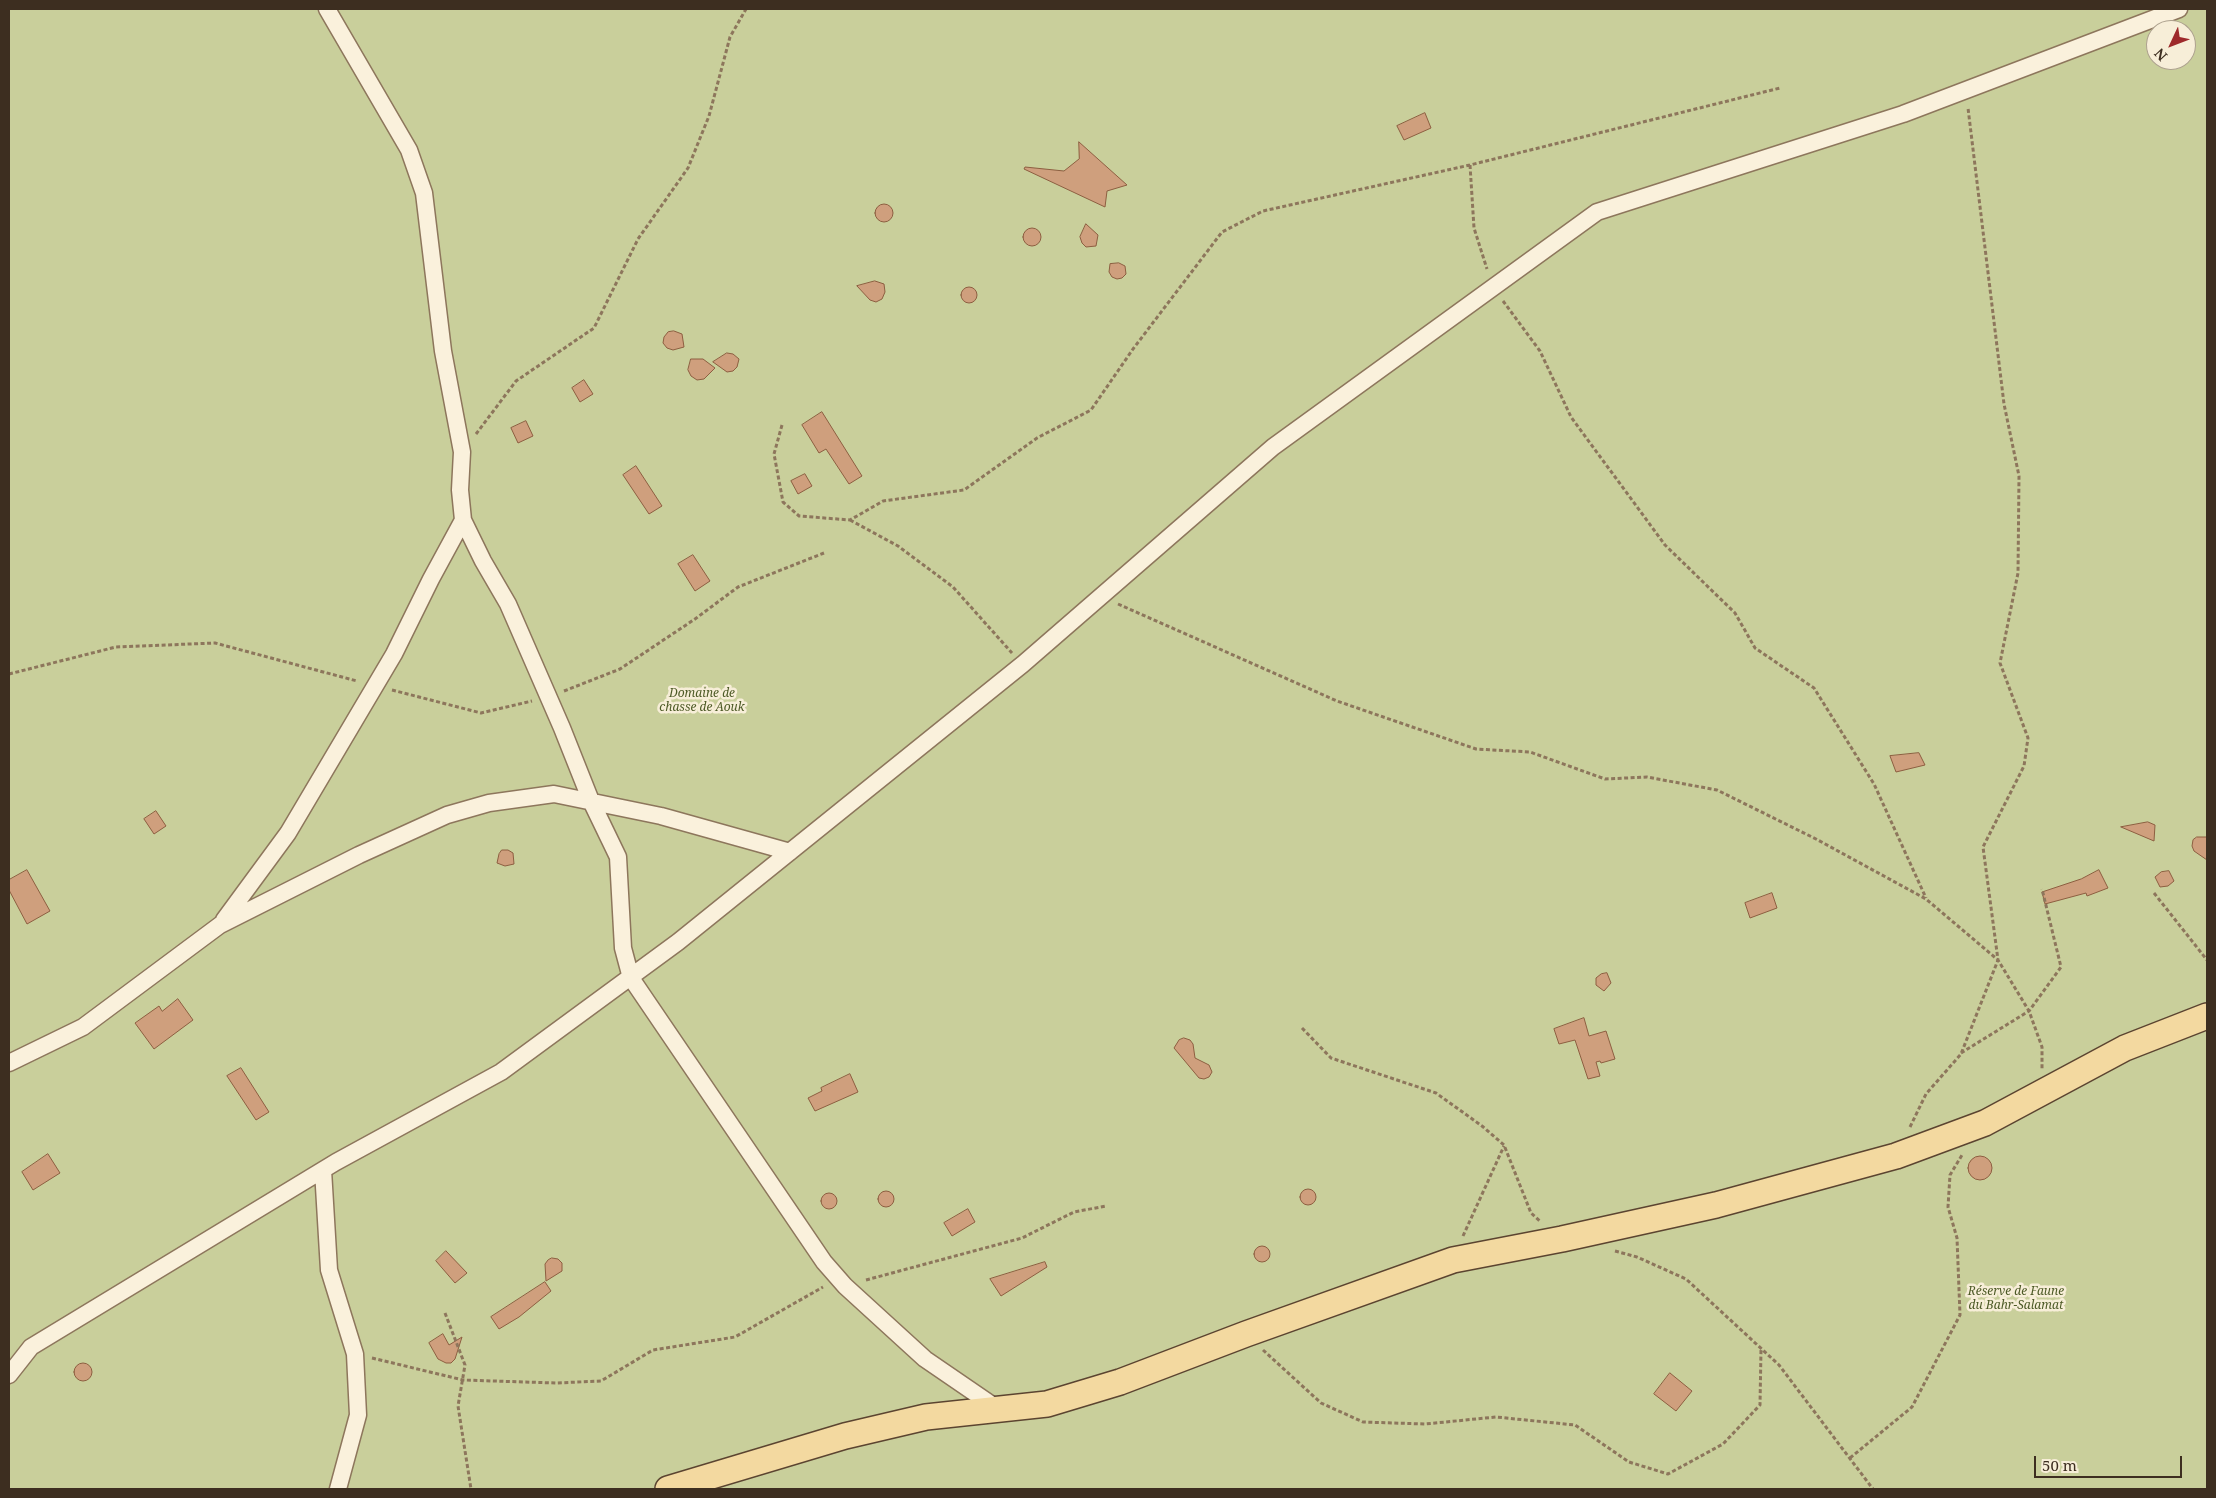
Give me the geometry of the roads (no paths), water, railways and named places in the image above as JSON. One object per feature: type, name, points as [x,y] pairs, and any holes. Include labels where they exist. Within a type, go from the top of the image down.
[{"type":"main road","points":[[668,1489],[845,1436],[926,1417],[1047,1404],[1120,1382],[1246,1334],[1453,1260],[1562,1239],[1716,1205],[1896,1156],[1981,1124],[2125,1048],[2207,1016]]},
{"type":"street","points":[[327,9],[409,150],[424,193],[443,351],[462,452],[460,490],[463,520],[508,604],[549,697],[591,801],[618,857],[623,948],[631,978],[824,1262],[844,1286],[925,1359],[998,1409]]},
{"type":"street","points":[[9,1374],[31,1347],[323,1170],[501,1072],[631,978],[1023,664],[1273,447],[1597,212],[1903,114],[2179,9]]},
{"type":"street","points":[[220,925],[288,833],[394,654],[463,520]]},
{"type":"street","points":[[9,1063],[83,1027],[220,925],[359,855],[447,815],[489,802],[554,794],[661,816],[790,852]]},
{"type":"street","points":[[323,1170],[328,1270],[355,1354],[358,1415],[338,1489]]},
{"type":"park label","name":"Domaine de chasse de Aouk","points":[[702,701]]},
{"type":"park label","name":"Réserve de Faune du Bahr-Salamat","points":[[2016,1299]]}]
